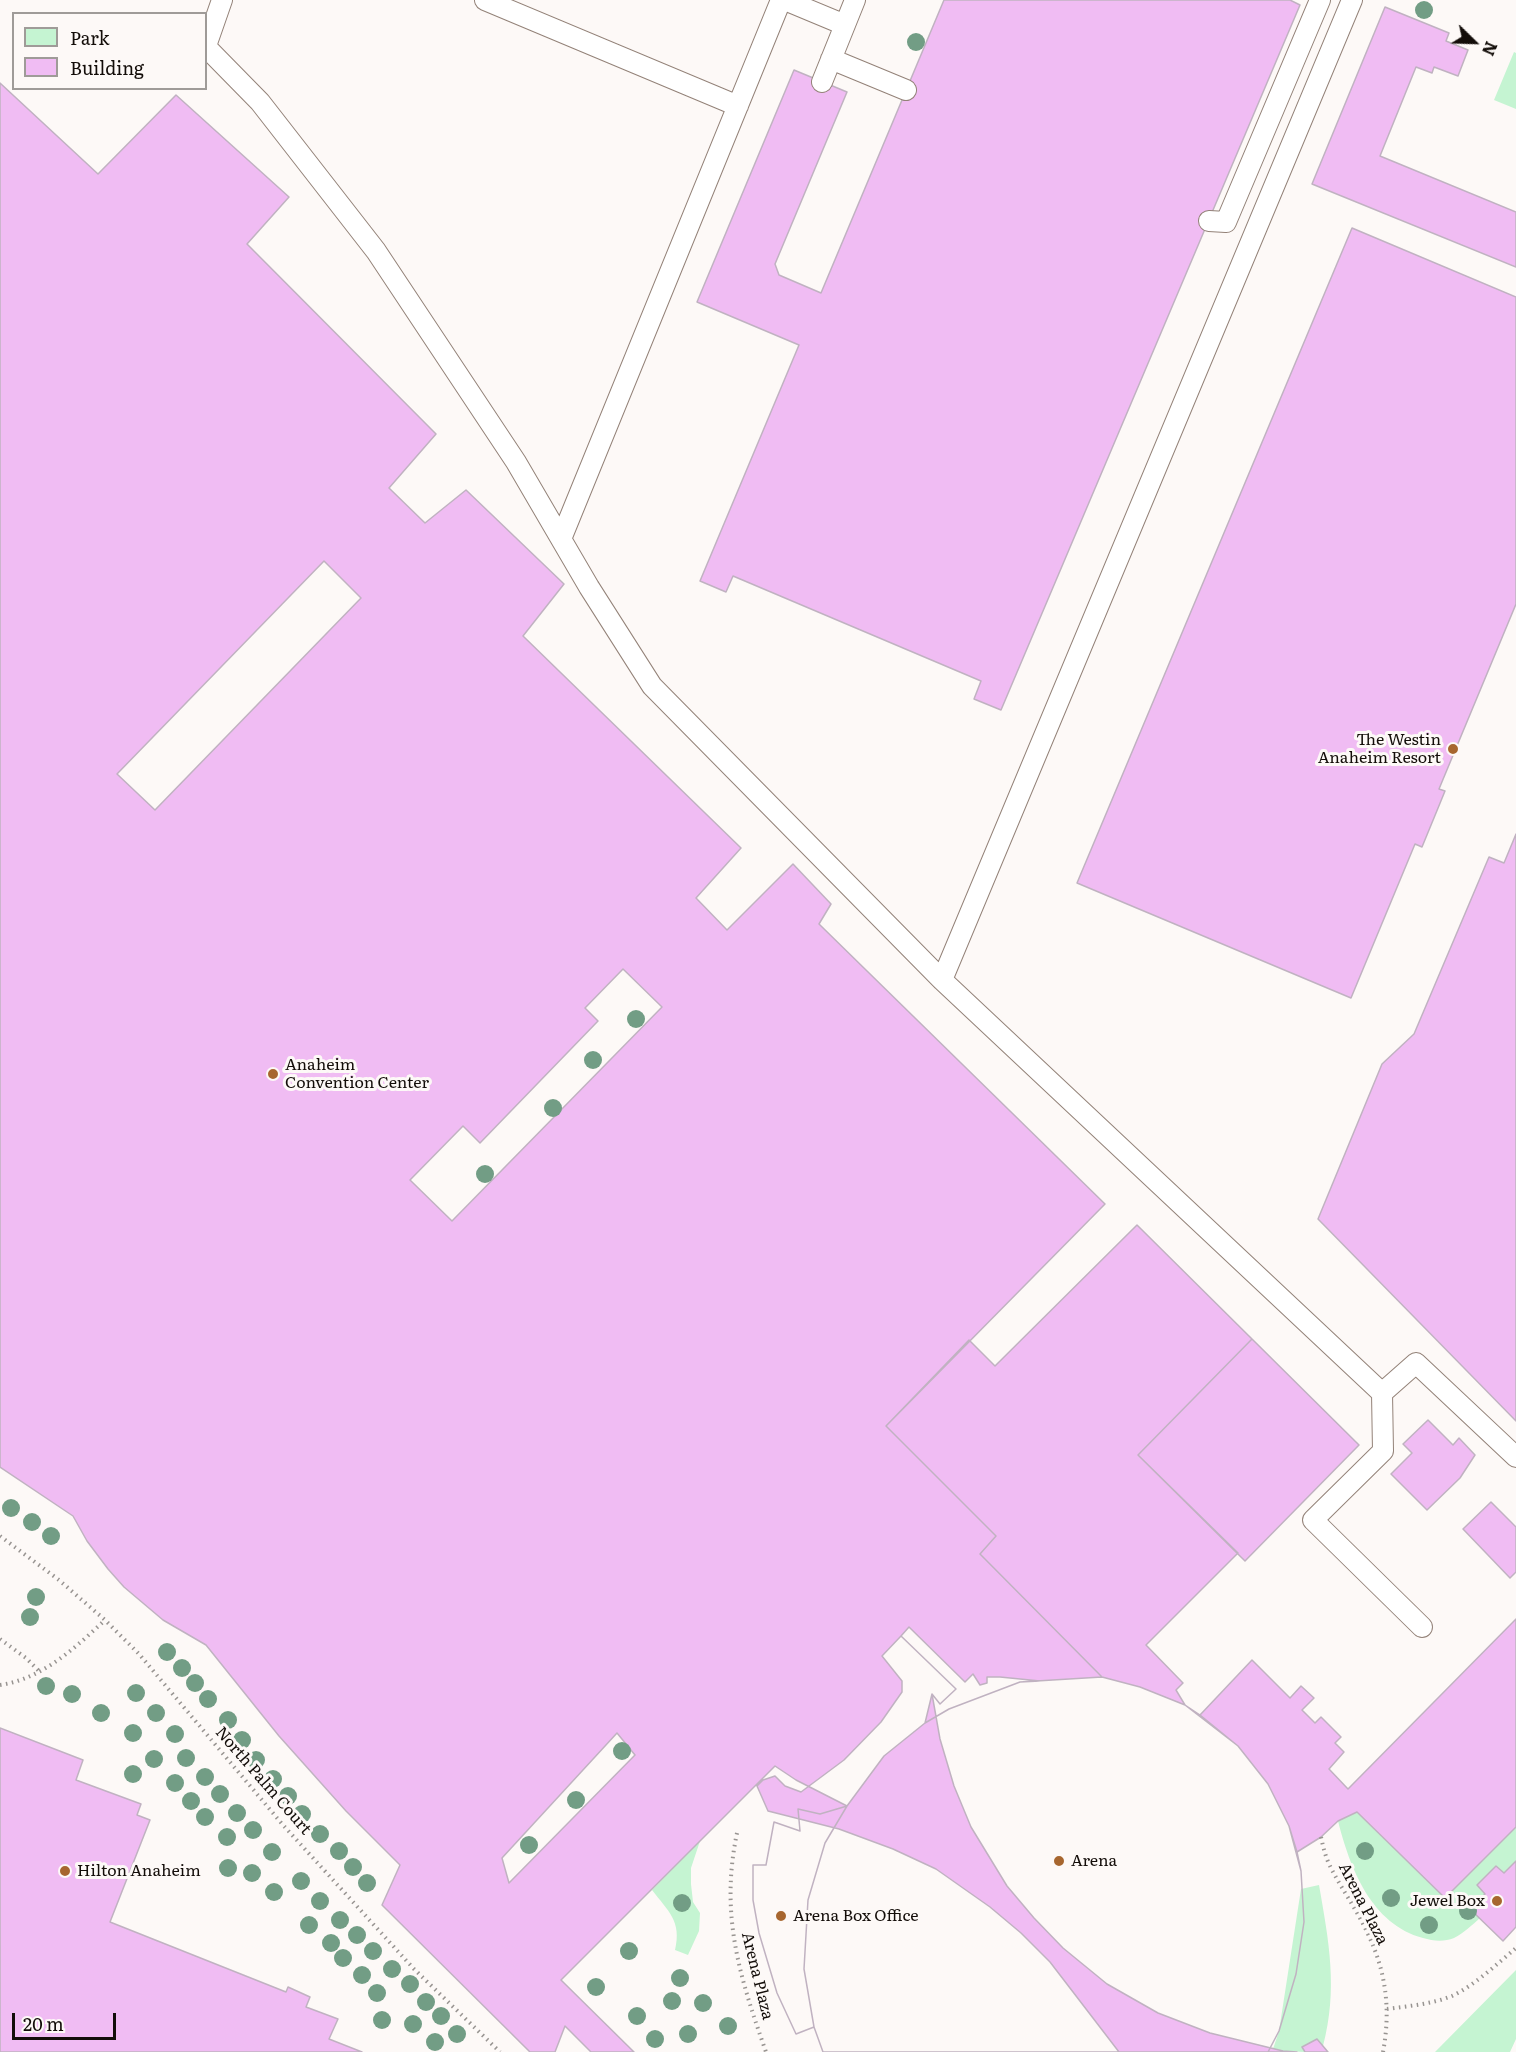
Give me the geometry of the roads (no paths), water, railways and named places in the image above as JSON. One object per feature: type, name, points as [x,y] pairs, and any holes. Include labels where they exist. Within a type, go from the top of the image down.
[{"type":"lane","points":[[207,43],[222,0]]},
{"type":"lane","points":[[485,0],[738,106]]},
{"type":"lane","points":[[561,539],[783,0],[845,25]]},
{"type":"lane","points":[[822,82],[855,0]]},
{"type":"lane","points":[[1209,221],[1226,222],[1320,0]]},
{"type":"lane","points":[[942,980],[1352,0]]},
{"type":"lane","points":[[207,47],[260,102],[376,251],[516,462],[651,686],[942,980],[1382,1393],[1383,1451],[1313,1520],[1422,1627]]},
{"type":"lane","points":[[831,59],[906,90]]},
{"type":"lane","points":[[1382,1393],[1416,1363],[1516,1457]]},
{"type":"place","name":"The Westin Anaheim Resort","points":[[1453,749]]},
{"type":"place","name":"Anaheim Convention Center","points":[[273,1074]]},
{"type":"place","name":"Arena","points":[[1059,1861]]},
{"type":"place","name":"Hilton Anaheim","points":[[65,1871]]},
{"type":"place","name":"Jewel Box","points":[[1497,1901]]},
{"type":"place","name":"Arena Box Office","points":[[781,1916]]}]
